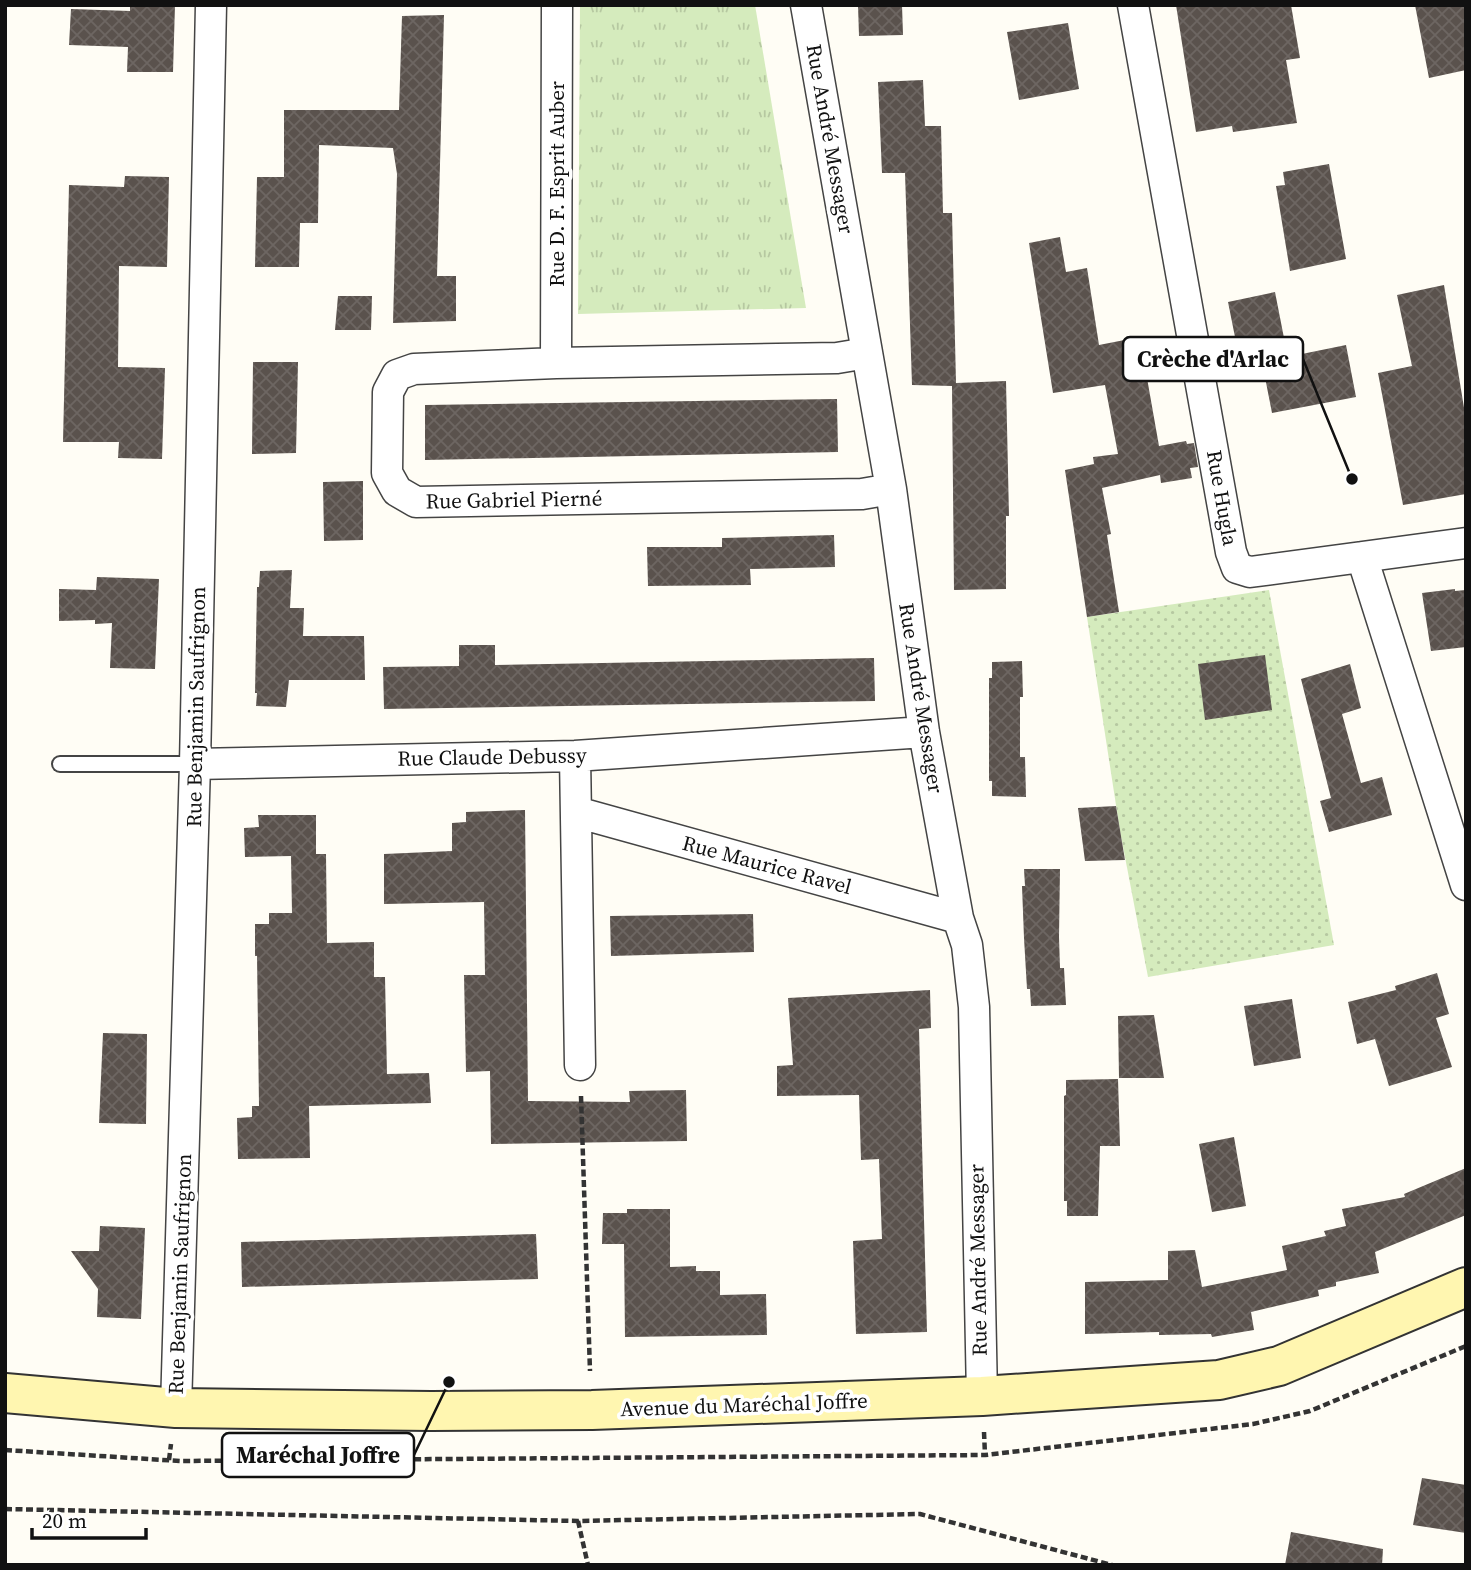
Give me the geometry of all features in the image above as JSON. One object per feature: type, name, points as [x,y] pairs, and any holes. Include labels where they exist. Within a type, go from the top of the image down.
[{"type":"street","name":"Rue Benjamin Saufrignon","points":[[176,1408],[195,764],[211,5]]},
{"type":"street","name":"Rue D. F. Esprit Auber","points":[[556,363],[557,5]]},
{"type":"street","name":"Rue André Messager","points":[[806,5],[891,489],[924,732],[958,918],[967,945],[974,1007],[982,1396]]},
{"type":"street","name":"Rue Hugla","points":[[1133,5],[1231,552],[1237,568],[1250,572],[1362,557]]},
{"type":"street","name":"Rue Gabriel Pierné","points":[[867,353],[837,358],[556,363],[414,369],[397,375],[388,392],[387,473],[397,491],[415,502],[862,495],[891,489]]},
{"type":"street","points":[[1466,543],[1362,557],[1466,885]]},
{"type":"street","name":"Rue Claude Debussy","points":[[195,764],[575,755],[924,732]]},
{"type":"street","points":[[575,755],[580,1065]]},
{"type":"street","name":"Rue Maurice Ravel","points":[[576,812],[958,918]]},
{"type":"street","name":"Avenue du Maréchal Joffre","points":[[5,1393],[176,1408],[592,1410],[982,1396],[1219,1380],[1279,1366],[1466,1287]]},
{"type":"lane","name":"Rue Claude Debussy","points":[[60,764],[195,764]]},
{"type":"path","points":[[580,1065],[592,1410]]},
{"type":"path","points":[[5,1509],[578,1521],[920,1514],[1112,1565]]},
{"type":"path","points":[[578,1521],[588,1565]]},
{"type":"green space","points":[[580,5],[755,5],[806,308],[578,314]]},
{"type":"green space","points":[[1269,590],[1334,945],[1148,977],[1120,831],[1087,617]]},
{"type":"building","points":[[130,5],[175,5],[173,72],[127,72],[128,47],[69,45],[71,9],[130,11]]},
{"type":"building","points":[[858,5],[902,5],[903,35],[859,36]]},
{"type":"building","points":[[1176,5],[1291,5],[1300,58],[1286,60],[1297,123],[1233,132],[1232,126],[1196,132]]},
{"type":"building","points":[[1415,5],[1466,5],[1466,70],[1429,78]]},
{"type":"building","points":[[444,15],[437,276],[456,276],[456,321],[393,323],[397,174],[393,148],[319,145],[318,223],[300,223],[299,267],[255,267],[257,177],[284,177],[284,110],[399,110],[402,16]]},
{"type":"building","points":[[1068,23],[1079,89],[1019,100],[1007,32]]},
{"type":"building","points":[[923,80],[925,126],[941,126],[943,213],[952,213],[956,383],[1006,381],[1009,516],[1006,516],[1006,589],[954,590],[952,386],[912,385],[905,173],[882,173],[878,82]]},
{"type":"building","points":[[1329,164],[1346,259],[1290,271],[1276,186],[1285,185],[1283,172]]},
{"type":"building","points":[[125,176],[169,177],[167,267],[119,266],[118,367],[165,368],[162,459],[118,458],[119,442],[63,442],[69,185],[124,187]]},
{"type":"building","points":[[1060,237],[1066,272],[1087,268],[1099,345],[1145,336],[1153,377],[1147,378],[1159,446],[1186,441],[1187,444],[1194,443],[1198,467],[1190,468],[1192,478],[1161,483],[1160,475],[1102,488],[1111,534],[1107,535],[1119,612],[1087,617],[1065,470],[1094,464],[1093,457],[1118,454],[1105,385],[1053,393],[1029,243]]},
{"type":"building","points":[[1444,285],[1466,420],[1466,494],[1403,505],[1378,373],[1412,366],[1397,295]]},
{"type":"building","points":[[1275,292],[1284,338],[1237,347],[1228,302]]},
{"type":"building","points":[[338,296],[372,296],[371,330],[335,330]]},
{"type":"building","points":[[1346,345],[1356,397],[1272,413],[1262,362]]},
{"type":"building","points":[[253,362],[298,362],[296,453],[252,454]]},
{"type":"building","points":[[837,399],[838,452],[425,460],[425,405]]},
{"type":"building","points":[[363,481],[363,540],[324,541],[323,482]]},
{"type":"building","points":[[834,535],[835,567],[750,569],[751,585],[648,586],[647,547],[722,547],[722,538]]},
{"type":"building","points":[[292,570],[290,608],[304,608],[303,636],[364,636],[365,680],[289,680],[286,707],[256,706],[257,587],[260,571]]},
{"type":"building","points":[[97,577],[159,579],[155,669],[110,668],[112,623],[95,624],[95,620],[59,621],[59,589],[96,590]]},
{"type":"building","points":[[1466,590],[1466,647],[1431,651],[1422,593]]},
{"type":"building","points":[[459,645],[495,645],[495,665],[874,658],[875,701],[384,709],[383,667],[459,666]]},
{"type":"building","points":[[1265,655],[1272,710],[1205,720],[1198,664]]},
{"type":"building","points":[[1022,661],[1020,757],[1025,757],[1026,797],[992,796],[992,781],[989,781],[989,678],[992,678],[992,662]]},
{"type":"building","points":[[1350,664],[1361,708],[1342,714],[1361,783],[1382,777],[1392,815],[1329,832],[1320,801],[1331,798],[1301,679]]},
{"type":"building","points":[[1116,806],[1125,860],[1085,861],[1078,808]]},
{"type":"building","points":[[525,810],[528,1101],[630,1102],[629,1091],[686,1090],[687,1141],[491,1144],[490,1071],[466,1072],[464,975],[485,975],[484,902],[384,904],[384,854],[452,851],[452,823],[466,822],[466,812]]},
{"type":"building","points":[[258,815],[316,815],[316,854],[326,854],[327,943],[374,942],[374,977],[385,977],[387,1074],[429,1073],[431,1103],[309,1106],[310,1158],[238,1159],[237,1118],[252,1117],[252,1106],[259,1106],[255,924],[269,924],[269,913],[292,913],[291,856],[245,857],[244,828],[259,827]]},
{"type":"building","points":[[1024,869],[1060,869],[1060,968],[1064,968],[1066,1005],[1031,1006],[1030,989],[1027,989],[1024,938]]},
{"type":"building","points":[[753,914],[754,952],[611,956],[610,916]]},
{"type":"building","points":[[1437,973],[1449,1014],[1436,1018],[1452,1067],[1389,1086],[1375,1039],[1357,1044],[1348,1002],[1396,990],[1395,986]]},
{"type":"building","points":[[930,990],[931,1028],[919,1029],[927,1332],[856,1334],[853,1241],[882,1239],[879,1159],[861,1160],[859,1095],[777,1096],[777,1066],[793,1065],[788,998]]},
{"type":"building","points":[[1292,999],[1301,1058],[1254,1066],[1244,1006]]},
{"type":"building","points":[[1154,1015],[1164,1078],[1119,1078],[1118,1016]]},
{"type":"building","points":[[103,1033],[147,1034],[146,1124],[99,1123]]},
{"type":"building","points":[[1118,1079],[1120,1146],[1100,1146],[1098,1216],[1067,1216],[1067,1201],[1064,1201],[1066,1080]]},
{"type":"building","points":[[1234,1137],[1246,1206],[1212,1212],[1199,1144]]},
{"type":"building","points":[[1466,1168],[1466,1215],[1375,1252],[1379,1273],[1336,1282],[1336,1286],[1318,1290],[1319,1296],[1251,1312],[1254,1330],[1212,1337],[1211,1334],[1159,1335],[1159,1332],[1085,1334],[1085,1282],[1168,1280],[1168,1251],[1195,1250],[1202,1287],[1287,1270],[1282,1246],[1326,1236],[1324,1231],[1346,1226],[1342,1209],[1405,1197],[1404,1194]]},
{"type":"building","points":[[627,1209],[670,1209],[670,1267],[696,1266],[696,1271],[720,1271],[720,1295],[766,1294],[767,1335],[625,1337],[624,1244],[602,1244],[603,1213],[627,1213]]},
{"type":"building","points":[[100,1226],[145,1228],[141,1319],[97,1317],[98,1289],[71,1251],[99,1251]]},
{"type":"building","points":[[536,1234],[538,1279],[242,1287],[241,1242]]},
{"type":"building","points":[[1422,1478],[1466,1485],[1466,1533],[1413,1525]]},
{"type":"building","points":[[1291,1532],[1383,1549],[1382,1565],[1285,1565]]},
{"type":"place","name":"Crèche d'Arlac","points":[[1352,479]]},
{"type":"place","name":"Maréchal Joffre","points":[[449,1382]]}]
